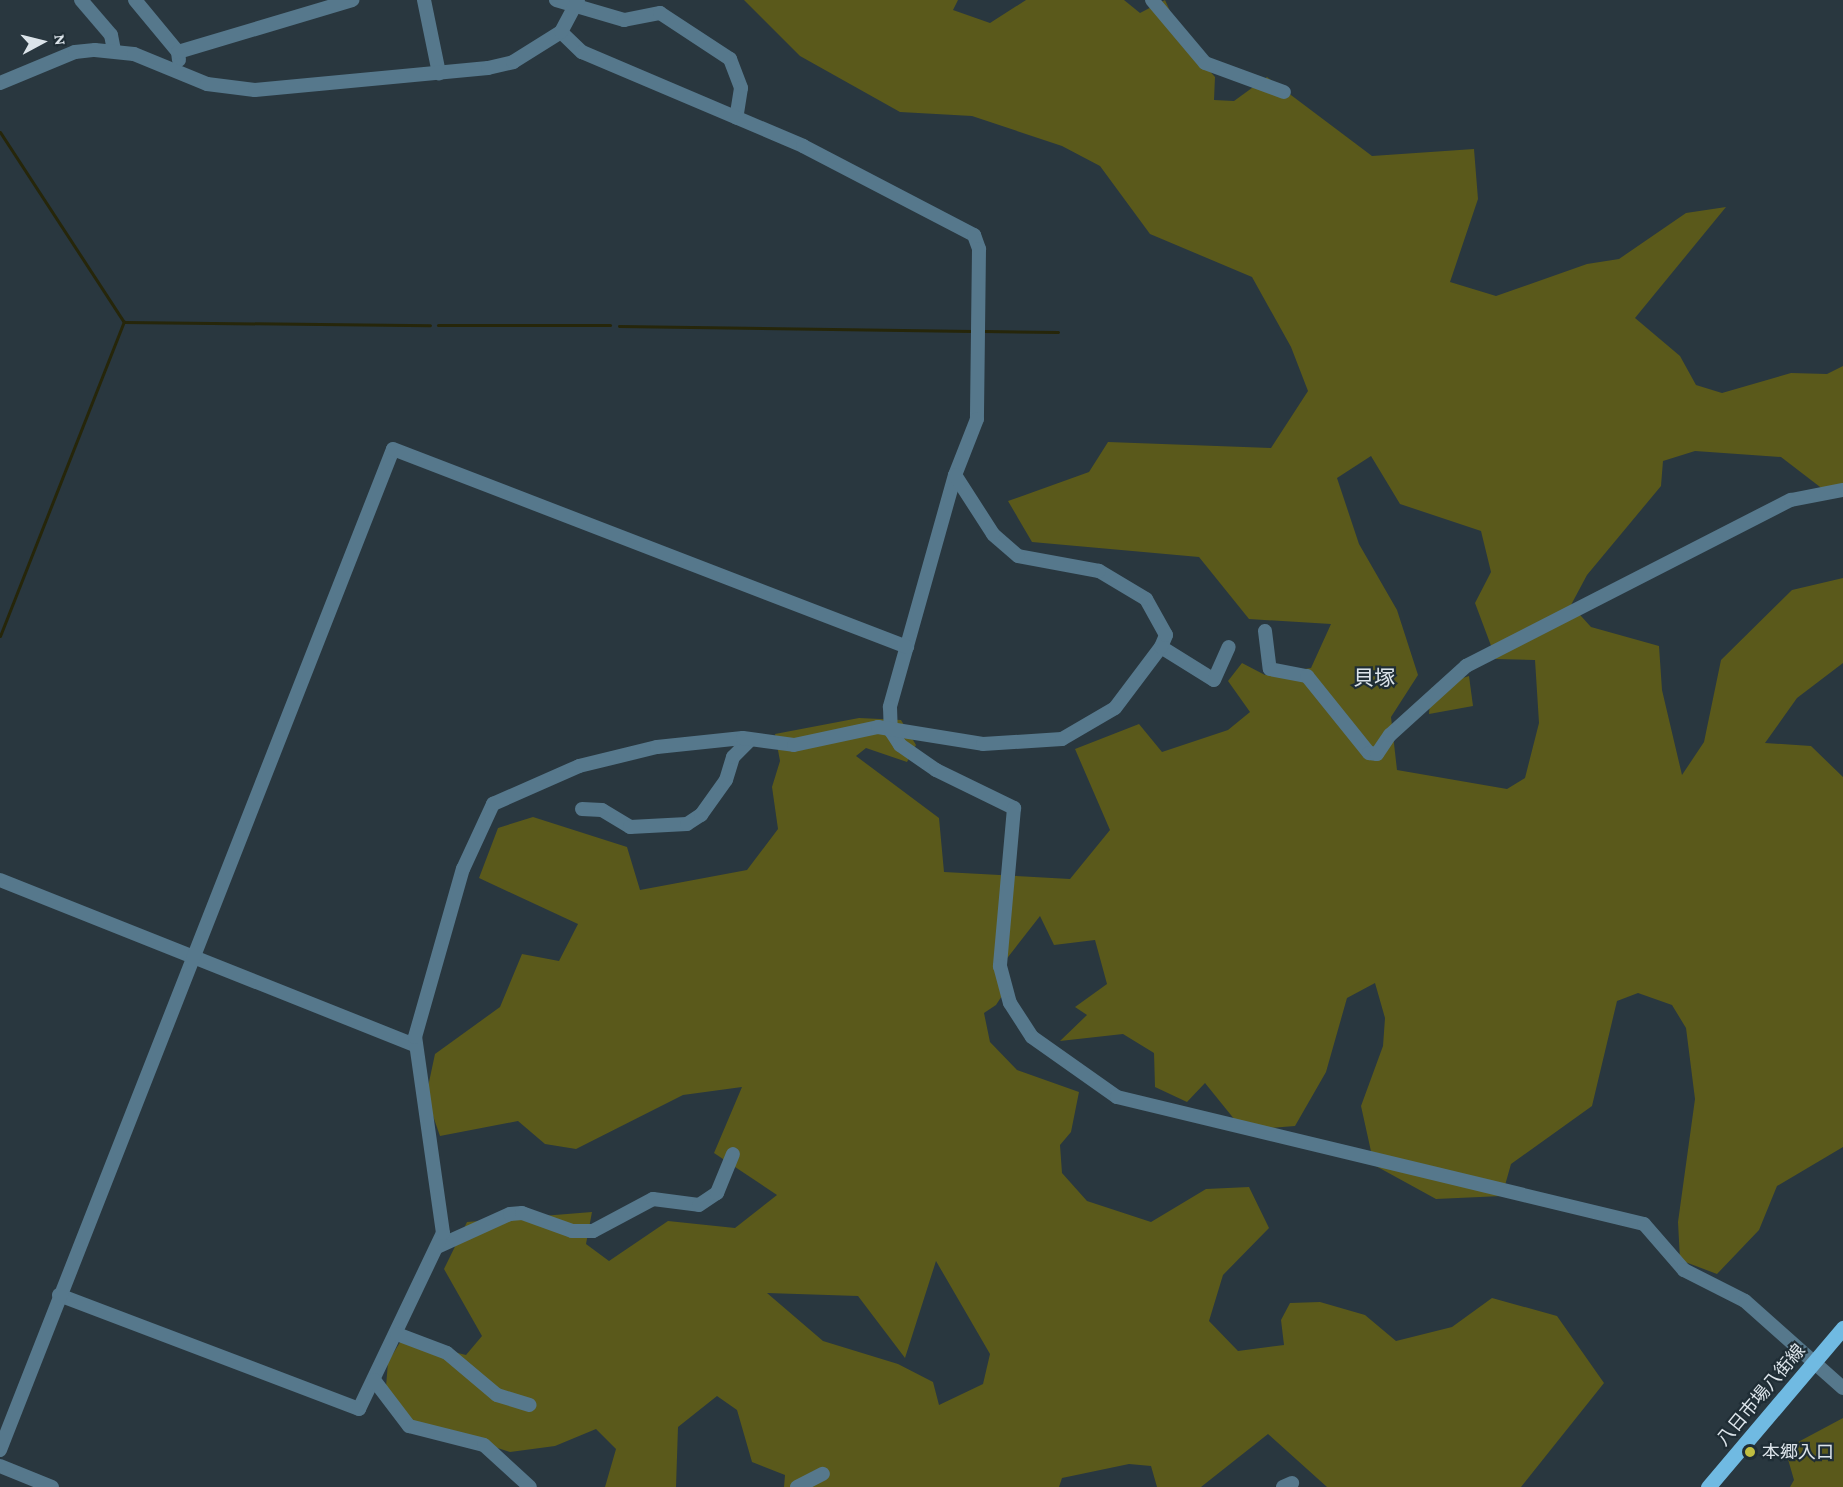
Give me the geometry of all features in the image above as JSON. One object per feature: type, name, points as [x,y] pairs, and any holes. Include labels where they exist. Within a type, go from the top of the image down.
[{"type":"main road","name":"八日市場八街線","points":[[1708,1487],[1843,1328]]},
{"type":"street","points":[[81,0],[111,35],[114,51]]},
{"type":"street","points":[[135,0],[178,52],[179,71]]},
{"type":"street","points":[[178,52],[352,0]]},
{"type":"street","points":[[424,0],[439,73]]},
{"type":"street","points":[[556,0],[576,4],[624,21],[660,13],[730,59],[741,88],[736,118]]},
{"type":"street","points":[[1152,0],[1205,63],[1284,92]]},
{"type":"street","points":[[0,83],[75,52],[114,51],[179,71],[207,84],[255,90],[439,73],[513,62],[561,32],[576,4]]},
{"type":"street","points":[[561,32],[582,52],[736,118],[974,235],[979,249],[977,419],[955,475],[890,707],[891,731],[900,745],[936,770],[1014,808],[1000,966],[1004,987],[1032,1037],[1071,1067],[1117,1097],[1644,1224],[1684,1270],[1744,1301],[1843,1388]]},
{"type":"street","points":[[0,1450],[191,956],[393,449],[907,647]]},
{"type":"street","points":[[59,1295],[359,1409],[398,1334],[443,1233],[414,1045],[463,869],[494,804],[579,766],[633,752],[750,740],[794,745],[878,727],[891,731],[983,744],[1062,739],[1115,708],[1161,647],[1166,635],[1146,599],[1100,571],[1018,556],[993,534],[955,475]]},
{"type":"street","points":[[1265,630],[1270,669],[1306,676],[1369,753],[1377,754],[1390,735],[1466,666],[1791,500],[1843,490]]},
{"type":"street","points":[[1161,647],[1214,680],[1229,647]]},
{"type":"street","points":[[582,809],[602,810],[630,827],[687,824],[701,815],[726,780],[733,757],[750,740]]},
{"type":"street","points":[[0,880],[414,1045]]},
{"type":"street","points":[[439,1246],[510,1214],[522,1213],[573,1231],[593,1231],[653,1199],[699,1204],[717,1193],[733,1154]]},
{"type":"street","points":[[398,1334],[447,1353],[497,1395],[530,1405]]},
{"type":"street","points":[[374,1380],[409,1426],[484,1445],[530,1487]]},
{"type":"street","points":[[0,1466],[52,1487]]},
{"type":"street","points":[[797,1487],[823,1474]]},
{"type":"shaded area","points":[[744,0],[958,0],[953,10],[990,23],[1026,0],[1124,0],[1140,13],[1165,0],[1184,42],[1215,77],[1214,100],[1234,101],[1267,77],[1372,156],[1474,149],[1478,199],[1450,282],[1496,296],[1587,264],[1619,259],[1686,213],[1726,207],[1635,318],[1680,356],[1696,385],[1722,393],[1791,373],[1827,374],[1843,366],[1843,485],[1824,490],[1781,457],[1695,451],[1663,461],[1661,486],[1587,575],[1571,605],[1591,627],[1659,646],[1662,690],[1682,775],[1704,742],[1721,660],[1792,590],[1843,578],[1843,663],[1797,698],[1765,743],[1811,746],[1843,777],[1843,1147],[1777,1186],[1759,1230],[1717,1274],[1680,1260],[1678,1222],[1695,1099],[1686,1028],[1672,1005],[1638,993],[1617,1001],[1592,1106],[1511,1164],[1502,1196],[1436,1199],[1374,1165],[1361,1106],[1383,1046],[1385,1018],[1375,983],[1347,998],[1326,1072],[1295,1126],[1243,1130],[1205,1083],[1187,1102],[1155,1087],[1154,1053],[1123,1034],[1060,1041],[1087,1015],[1075,1007],[1107,984],[1095,940],[1054,945],[1040,916],[1005,961],[1009,985],[996,1005],[984,1013],[990,1042],[1017,1070],[1079,1092],[1071,1132],[1060,1145],[1062,1173],[1087,1201],[1151,1222],[1206,1189],[1249,1187],[1269,1228],[1223,1275],[1209,1321],[1238,1351],[1284,1345],[1281,1320],[1290,1303],[1320,1302],[1365,1315],[1396,1341],[1452,1327],[1492,1298],[1557,1316],[1604,1383],[1521,1487],[1327,1487],[1268,1434],[1201,1487],[1157,1487],[1151,1466],[1129,1464],[1062,1478],[1059,1487],[784,1487],[785,1475],[752,1462],[737,1410],[717,1396],[678,1427],[676,1487],[605,1487],[616,1449],[596,1429],[555,1446],[510,1452],[410,1420],[386,1387],[388,1362],[402,1339],[466,1355],[482,1336],[444,1269],[467,1222],[592,1212],[586,1244],[609,1261],[668,1221],[735,1228],[777,1195],[714,1153],[742,1087],[683,1095],[576,1149],[545,1144],[518,1121],[440,1136],[426,1096],[435,1054],[500,1007],[522,954],[559,961],[578,924],[479,878],[498,828],[533,817],[627,847],[640,890],[747,870],[778,829],[772,787],[780,761],[775,734],[859,718],[901,720],[916,745],[907,762],[866,748],[856,756],[939,818],[944,872],[1070,879],[1110,830],[1075,749],[1139,724],[1162,752],[1228,730],[1250,712],[1228,681],[1242,663],[1265,675],[1311,668],[1331,624],[1249,619],[1199,557],[1032,542],[1008,501],[1089,472],[1108,442],[1271,448],[1308,391],[1291,347],[1252,277],[1150,234],[1100,166],[1062,146],[972,116],[900,112],[800,56]],"holes":[[[1371,456],[1400,504],[1481,531],[1491,572],[1475,603],[1496,659],[1535,660],[1539,723],[1525,778],[1507,789],[1397,770],[1391,717],[1418,675],[1397,610],[1359,544],[1337,478]],[[936,1261],[990,1354],[983,1384],[939,1405],[933,1382],[898,1364],[823,1341],[767,1293],[858,1296],[905,1358]]]},
{"type":"shaded area","points":[[1469,676],[1473,706],[1429,714],[1431,688]]},
{"type":"shaded area","points":[[1843,1418],[1843,1487],[1790,1487],[1794,1480],[1785,1449]]},
{"type":"waterway","points":[[0,132],[124,322]]},
{"type":"waterway","points":[[124,322],[430,325]]},
{"type":"waterway","points":[[0,636],[124,322]]},
{"type":"waterway","points":[[438,325],[610,325]]},
{"type":"waterway","points":[[619,326],[972,331]]},
{"type":"waterway","points":[[984,331],[1058,332]]},
{"type":"place","name":"本郷入口","points":[[1750,1452]]},
{"type":"district","name":"貝塚","points":[[1374,678]]}]
